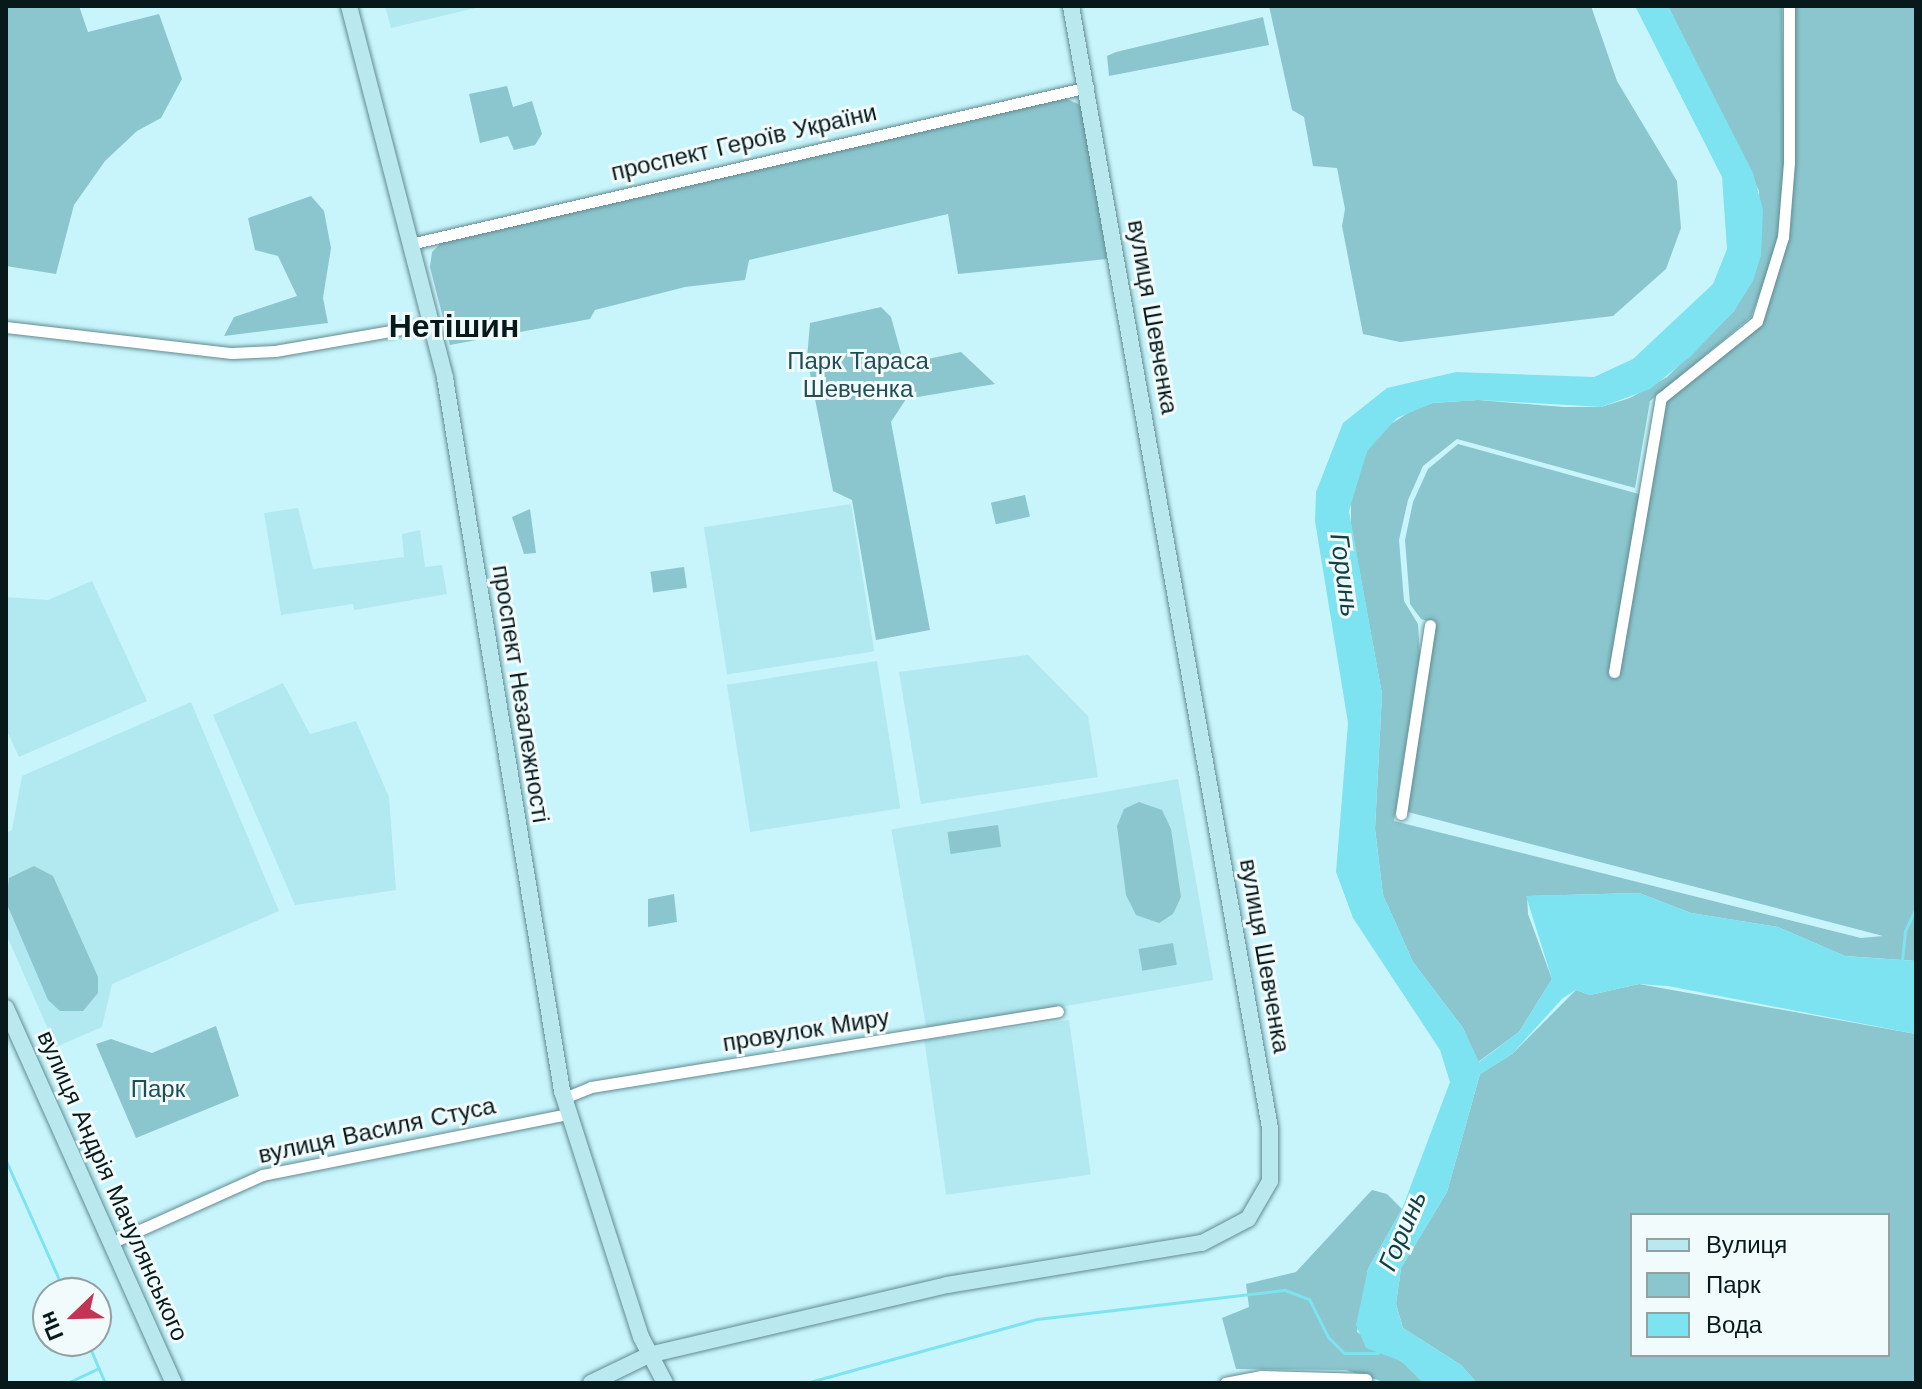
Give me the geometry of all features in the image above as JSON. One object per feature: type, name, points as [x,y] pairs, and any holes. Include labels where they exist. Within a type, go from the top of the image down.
[{"type":"street","name":"проспект Незалежності","points":[[349,6],[432,324],[566,1106],[649,1355],[665,1383]]},
{"type":"street","name":"вулиця Шевченка","points":[[649,1355],[959,1282],[1202,1243],[1248,1219],[1270,1181],[1270,1128],[1088,87],[1071,6]]},
{"type":"street","points":[[1614,672],[1661,398],[1757,321],[1783,237],[1789,162],[1789,6]]},
{"type":"street","name":"проспект Героїв України","points":[[410,244],[1088,87]]},
{"type":"street","points":[[6,327],[232,353],[275,351],[432,324]]},
{"type":"street","points":[[1401,814],[1430,625]]},
{"type":"street","name":"вулиця Андрія Мачулянського","points":[[6,1008],[174,1383]]},
{"type":"street","name":"провулок Миру","points":[[566,1106],[591,1087],[1058,1011]]},
{"type":"street","name":"вулиця Василя Стуса","points":[[111,1243],[262,1175],[566,1106]]},
{"type":"street","points":[[591,1383],[649,1355]]},
{"type":"street","points":[[1225,1383],[1261,1376],[1366,1379]]},
{"type":"shaded area","points":[[385,6],[484,6],[391,28]]},
{"type":"shaded area","points":[[851,504],[874,651],[727,674],[704,527]]},
{"type":"shaded area","points":[[298,508],[313,569],[404,557],[402,534],[420,530],[425,567],[442,565],[447,594],[354,610],[353,604],[281,615],[264,513]]},
{"type":"shaded area","points":[[92,581],[147,701],[19,757],[6,729],[6,597],[48,600]]},
{"type":"shaded area","points":[[1028,655],[1088,716],[1098,777],[921,804],[899,672]]},
{"type":"shaded area","points":[[877,661],[900,808],[750,832],[727,685]]},
{"type":"shaded area","points":[[283,683],[310,734],[356,721],[389,797],[396,890],[295,905],[213,715]]},
{"type":"shaded area","points":[[191,702],[279,911],[112,984],[102,1027],[56,1047],[6,934],[6,833],[12,830],[22,776]]},
{"type":"shaded area","points":[[1178,779],[1213,980],[927,1030],[891,830]]},
{"type":"shaded area","points":[[1069,1020],[1091,1174],[946,1195],[924,1040]]},
{"type":"green space","points":[[6,6],[79,6],[88,32],[159,14],[182,79],[161,118],[137,131],[105,161],[74,205],[56,274],[6,266]]},
{"type":"green space","points":[[1269,6],[1591,6],[1617,81],[1677,181],[1681,228],[1666,269],[1613,316],[1400,342],[1363,334],[1342,226],[1345,209],[1337,168],[1313,166],[1304,117],[1292,110]]},
{"type":"green space","points":[[1668,6],[1782,6],[1785,162],[1779,231],[1768,271],[1751,317],[1650,401],[1635,488],[1457,439],[1423,466],[1408,500],[1399,540],[1404,601],[1418,624],[1420,656],[1394,821],[1861,938],[1883,936],[1404,811],[1434,623],[1421,619],[1410,604],[1405,540],[1413,502],[1428,469],[1458,444],[1646,496],[1664,399],[1759,323],[1785,238],[1792,6],[1916,6],[1916,961],[1845,956],[1778,927],[1691,913],[1639,893],[1527,896],[1528,914],[1552,979],[1519,1032],[1478,1062],[1463,1028],[1413,962],[1383,895],[1375,829],[1382,694],[1351,525],[1351,494],[1367,451],[1385,428],[1411,411],[1433,403],[1478,400],[1601,407],[1630,398],[1667,377],[1734,311],[1761,255],[1759,191]]},
{"type":"green space","points":[[1263,17],[1269,45],[1109,76],[1107,56],[1116,52]]},
{"type":"green space","points":[[507,86],[513,107],[532,101],[542,134],[535,145],[514,150],[508,136],[480,143],[469,94]]},
{"type":"green space","points":[[1062,97],[1083,106],[1107,259],[958,274],[948,214],[749,260],[745,280],[685,287],[595,310],[590,319],[450,345],[430,267],[432,252],[442,242]]},
{"type":"green space","points":[[311,196],[324,211],[331,248],[323,298],[328,323],[224,336],[234,317],[297,296],[278,256],[255,250],[248,218]]},
{"type":"green space","name":"Парк Тараса Шевченка","points":[[881,307],[891,317],[904,364],[961,352],[995,384],[906,399],[891,422],[930,630],[876,640],[852,500],[833,491],[807,358],[810,323]]},
{"type":"green space","points":[[1025,495],[1030,516],[996,524],[991,503]]},
{"type":"green space","points":[[530,509],[536,553],[524,554],[512,517]]},
{"type":"green space","points":[[684,567],[687,588],[653,593],[650,572]]},
{"type":"green space","points":[[1139,802],[1162,810],[1171,829],[1181,897],[1173,914],[1159,923],[1136,915],[1126,895],[1117,826],[1124,809]]},
{"type":"green space","points":[[998,825],[1001,847],[951,854],[947,832]]},
{"type":"green space","points":[[34,866],[53,876],[98,977],[98,993],[83,1011],[60,1011],[48,1000],[6,902],[9,878]]},
{"type":"green space","points":[[674,894],[677,922],[648,927],[648,899]]},
{"type":"green space","points":[[1173,943],[1177,965],[1142,971],[1139,949]]},
{"type":"green space","points":[[1639,984],[1916,1034],[1916,1383],[1477,1383],[1461,1365],[1403,1328],[1396,1304],[1401,1268],[1447,1192],[1480,1074],[1512,1054],[1576,990],[1590,995]]},
{"type":"green space","name":"Парк","points":[[216,1026],[239,1096],[136,1138],[96,1044],[111,1039],[152,1053]]},
{"type":"green space","points":[[1372,1190],[1387,1194],[1402,1209],[1368,1269],[1357,1332],[1411,1368],[1423,1383],[1387,1383],[1346,1370],[1236,1369],[1222,1318],[1249,1307],[1246,1284],[1296,1272]]},
{"type":"water","name":"Горинь","points":[[1635,6],[1668,6],[1753,173],[1763,210],[1761,255],[1753,281],[1734,311],[1691,356],[1650,389],[1601,407],[1478,400],[1433,403],[1397,418],[1367,451],[1349,511],[1382,694],[1375,829],[1383,895],[1413,962],[1463,1028],[1479,1062],[1519,1032],[1552,979],[1526,896],[1639,893],[1691,913],[1778,927],[1845,956],[1916,961],[1916,1034],[1668,986],[1639,984],[1590,995],[1576,990],[1563,998],[1512,1054],[1480,1074],[1447,1192],[1401,1268],[1396,1304],[1403,1328],[1461,1365],[1477,1383],[1423,1383],[1401,1361],[1366,1348],[1356,1325],[1368,1269],[1402,1209],[1450,1082],[1440,1050],[1353,918],[1336,872],[1348,723],[1315,521],[1316,492],[1343,423],[1387,388],[1456,372],[1594,377],[1633,359],[1713,284],[1727,249],[1722,177]]},
{"type":"waterway","points":[[1902,960],[1905,931],[1916,907]]},
{"type":"waterway","points":[[6,1161],[58,1277]]},
{"type":"waterway","points":[[806,1383],[1037,1319],[1285,1290],[1309,1299],[1328,1337],[1344,1353],[1378,1353]]},
{"type":"waterway","points":[[94,1357],[105,1383]]},
{"type":"waterway","points":[[67,1383],[99,1368]]},
{"type":"district","name":"Нетішин","points":[[454,326]]}]
